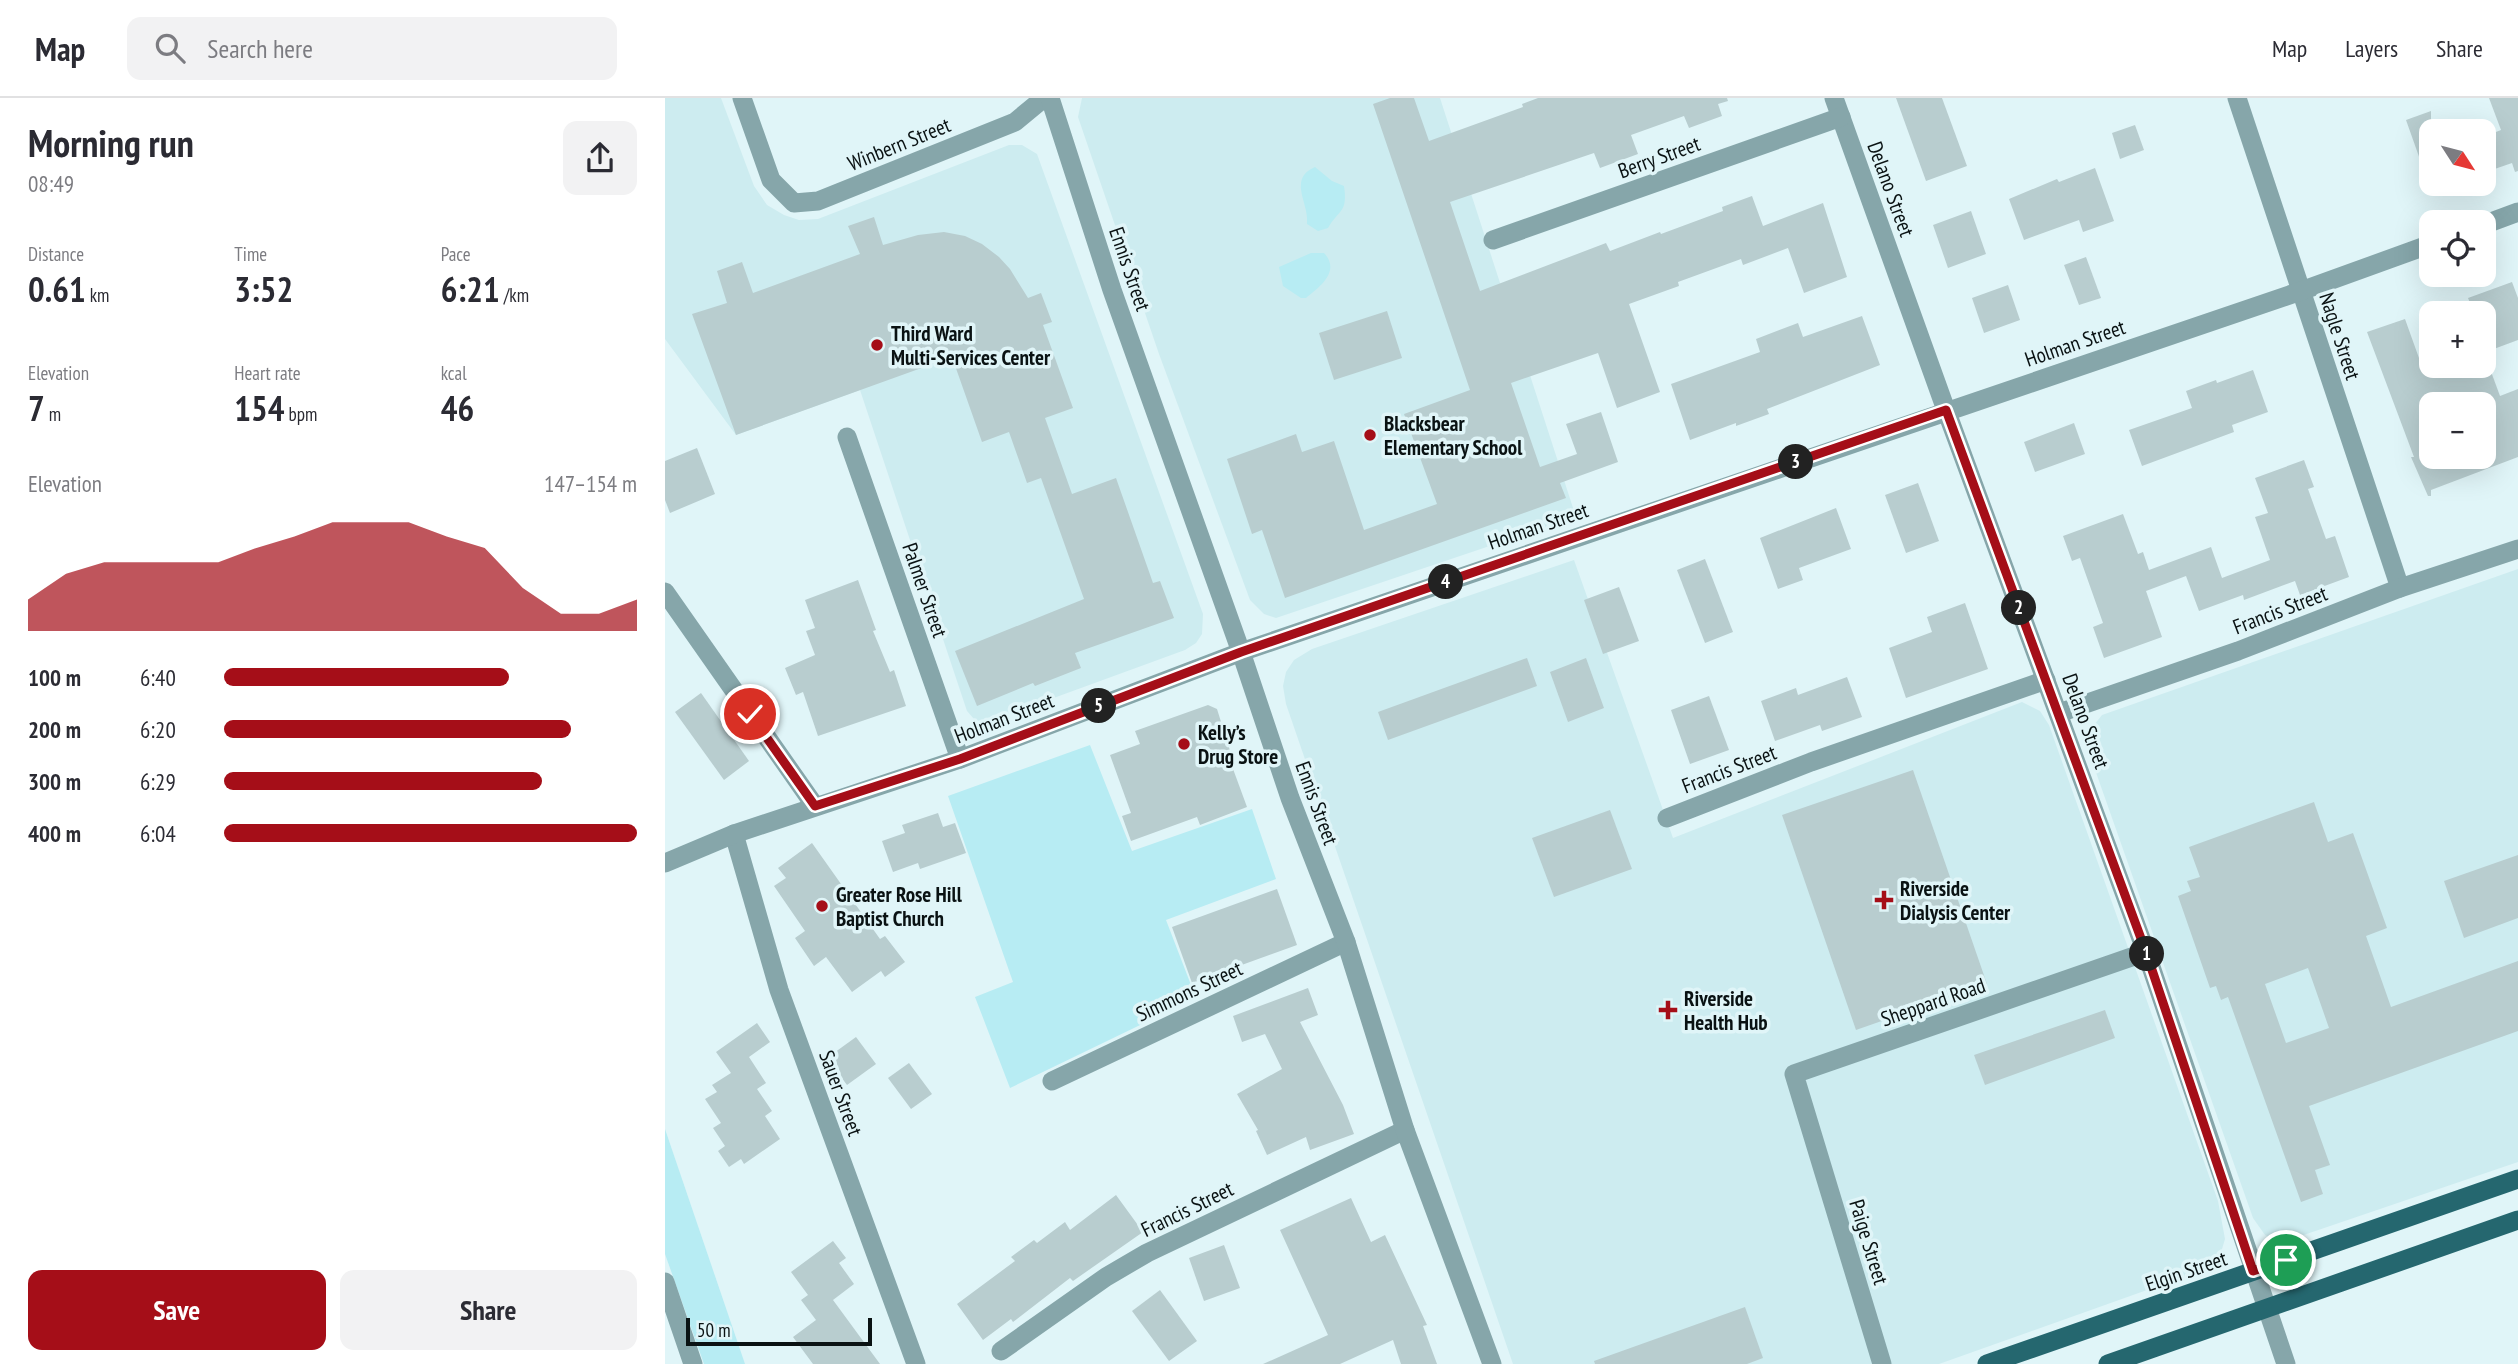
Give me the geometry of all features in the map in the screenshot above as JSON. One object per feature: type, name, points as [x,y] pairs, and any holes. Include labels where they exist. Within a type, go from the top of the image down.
[{"type":"main road","name":"Elgin Street","points":[[1987,1364],[2518,1179]]},
{"type":"main road","points":[[2108,1364],[2518,1220]]},
{"type":"street","name":"Winbern Street","points":[[741,98],[771,180],[794,203],[818,201],[1015,122],[1044,98]]},
{"type":"street","name":"Ennis Street","points":[[1050,98],[1112,290],[1290,798],[1346,942],[1405,1130],[1492,1364]]},
{"type":"street","name":"Delano Street","points":[[1834,98],[2146,952],[2286,1364]]},
{"type":"street","name":"Nagle Street","points":[[2237,98],[2400,588]]},
{"type":"street","name":"Berry Street","points":[[1493,240],[1840,117]]},
{"type":"street","points":[[2496,220],[2518,212]]},
{"type":"street","name":"Holman Street","points":[[665,863],[734,834],[960,759],[1241,652],[2301,291],[2419,248]]},
{"type":"street","name":"Palmer Street","points":[[847,437],[960,759]]},
{"type":"street","name":"Francis Street","points":[[2059,713],[2238,651],[2400,588],[2518,549]]},
{"type":"street","points":[[665,592],[815,806]]},
{"type":"street","name":"Francis Street","points":[[1667,818],[1811,762],[2046,680]]},
{"type":"street","name":"Sauer Street","points":[[734,834],[779,990],[916,1364]]},
{"type":"street","name":"Simmons Street","points":[[1052,1081],[1346,942]]},
{"type":"street","name":"Sheppard Road","points":[[1812,1134],[1794,1074],[2146,952]]},
{"type":"street","name":"Francis Street","points":[[1001,1351],[1106,1277],[1147,1253],[1405,1130]]},
{"type":"street","name":"Paige Street","points":[[1812,1134],[1882,1364]]},
{"type":"street","points":[[665,1282],[670,1312],[693,1364]]},
{"type":"shaded area","points":[[665,98],[721,98],[754,186],[767,205],[799,220],[818,219],[1009,145],[1022,145],[1037,154],[1203,614],[1202,634],[1196,643],[1185,650],[991,721],[980,722],[974,719],[967,711],[860,390],[736,435],[665,339]]},
{"type":"shaded area","name":"Blacksbear Elementary School","points":[[1082,98],[1440,98],[1576,517],[1276,618],[1264,614],[1250,600],[1159,354],[1078,117]]},
{"type":"shaded area","points":[[1315,167],[1332,181],[1344,186],[1345,195],[1342,210],[1328,228],[1318,231],[1307,224],[1301,185],[1302,178]]},
{"type":"shaded area","points":[[1311,253],[1324,253],[1329,260],[1329,272],[1317,289],[1306,298],[1301,298],[1283,286],[1279,267]]},
{"type":"shaded area","name":"Riverside Health Hub","points":[[1574,560],[1673,838],[2022,702],[2040,711],[2049,725],[2218,1201],[2225,1239],[2215,1264],[1939,1364],[1513,1364],[1286,704],[1283,686],[1286,672],[1294,660],[1312,649]]},
{"type":"shaded area","points":[[2518,569],[2518,1162],[2280,1243],[2265,1235],[2253,1218],[2093,764],[2089,738],[2102,715]]},
{"type":"shaded area","points":[[1090,745],[1132,851],[1252,809],[1276,879],[1166,920],[1196,998],[1010,1088],[975,997],[1013,982],[948,796]]},
{"type":"shaded area","points":[[665,1129],[745,1364],[704,1364],[665,1254]]},
{"type":"building","points":[[1390,98],[1414,98],[1429,141],[1523,107],[1522,104],[1538,98],[1727,98],[1728,101],[1718,104],[1722,116],[1689,128],[1684,116],[1631,135],[1638,154],[1600,168],[1594,153],[1450,202],[1480,291],[1606,243],[1610,251],[1660,232],[1661,234],[1723,211],[1722,207],[1752,196],[1763,226],[1823,203],[1847,277],[1804,293],[1788,248],[1743,265],[1741,259],[1678,282],[1679,286],[1629,304],[1660,392],[1617,408],[1598,353],[1511,383],[1540,467],[1577,454],[1566,424],[1601,412],[1618,462],[1560,483],[1566,498],[1285,598],[1262,530],[1252,534],[1227,459],[1296,434],[1302,452],[1334,441],[1364,530],[1437,504],[1404,414],[1470,390],[1373,104]]},
{"type":"building","points":[[1896,98],[1942,98],[1967,166],[1926,181]]},
{"type":"building","points":[[2489,98],[2518,98],[2518,171],[2515,172],[2512,163],[2496,169],[2496,132],[2501,130]]},
{"type":"building","points":[[2431,111],[2431,119],[2419,119],[2419,157],[2406,120]]},
{"type":"building","points":[[2135,125],[2144,150],[2120,159],[2112,133]]},
{"type":"building","points":[[2095,168],[2114,221],[2083,232],[2079,220],[2024,240],[2009,199],[2057,179],[2059,182]]},
{"type":"building","points":[[1971,211],[1986,254],[1948,268],[1933,225]]},
{"type":"building","name":"Third Ward Multi-Services Center","points":[[874,217],[883,245],[918,235],[944,232],[965,236],[982,244],[999,257],[1028,298],[1041,293],[1052,322],[1043,325],[1073,408],[1045,418],[1072,494],[1116,478],[1153,583],[1160,581],[1174,618],[1075,653],[1081,668],[1035,686],[1033,683],[977,706],[955,651],[1084,599],[1041,478],[1027,483],[1009,432],[982,442],[952,357],[736,435],[692,314],[727,303],[717,271],[742,262],[753,293],[860,254],[848,226]]},
{"type":"building","points":[[2086,257],[2101,298],[2079,305],[2064,265]]},
{"type":"building","points":[[2512,282],[2518,298],[2518,340],[2496,348],[2496,301],[2469,301],[2468,298]]},
{"type":"building","points":[[2008,285],[2020,320],[1984,333],[1972,298]]},
{"type":"building","points":[[1387,311],[1402,358],[1334,380],[1319,333]]},
{"type":"building","points":[[1862,316],[1880,365],[1767,409],[1769,414],[1690,440],[1671,384],[1760,352],[1756,339],[1798,323],[1803,337]]},
{"type":"building","points":[[2405,319],[2419,358],[2419,378],[2493,378],[2500,396],[2518,389],[2518,457],[2496,465],[2496,392],[2419,392],[2419,469],[2486,469],[2431,490],[2431,496],[2428,496],[2411,457],[2414,457],[2367,332]]},
{"type":"building","points":[[2253,370],[2268,412],[2232,425],[2234,432],[2142,466],[2129,430],[2192,408],[2186,391]]},
{"type":"building","points":[[2074,423],[2085,454],[2035,472],[2024,442]]},
{"type":"building","points":[[697,448],[715,494],[670,513],[665,500],[665,461]]},
{"type":"building","points":[[2304,460],[2314,487],[2308,489],[2326,539],[2335,536],[2349,577],[2300,595],[2295,581],[2244,600],[2243,595],[2199,611],[2186,576],[2146,591],[2162,637],[2104,658],[2093,627],[2103,623],[2080,558],[2072,561],[2063,536],[2123,514],[2138,554],[2143,552],[2149,570],[2211,547],[2222,578],[2270,560],[2255,517],[2268,513],[2255,478]]},
{"type":"building","points":[[1918,483],[1939,541],[1906,553],[1885,495]]},
{"type":"building","points":[[1836,508],[1851,549],[1799,568],[1803,580],[1778,589],[1760,538]]},
{"type":"building","points":[[1705,559],[1733,632],[1705,643],[1677,570]]},
{"type":"building","points":[[858,580],[876,630],[873,631],[890,672],[894,670],[906,706],[818,736],[803,692],[796,695],[785,668],[815,655],[806,631],[815,628],[805,600]]},
{"type":"building","points":[[1619,587],[1639,641],[1603,654],[1584,600]]},
{"type":"building","points":[[1965,603],[1988,669],[1906,698],[1889,648],[1932,632],[1927,617]]},
{"type":"building","points":[[1527,658],[1537,686],[1388,740],[1378,712]]},
{"type":"building","points":[[1586,658],[1604,708],[1568,722],[1550,672]]},
{"type":"building","points":[[1847,677],[1862,717],[1822,731],[1820,725],[1775,741],[1761,701],[1796,688],[1798,695]]},
{"type":"building","points":[[701,693],[749,761],[724,780],[675,712]]},
{"type":"building","points":[[1709,696],[1729,750],[1690,764],[1671,710]]},
{"type":"building","points":[[1208,705],[1217,709],[1232,757],[1229,758],[1247,807],[1200,825],[1197,817],[1131,841],[1122,816],[1131,813],[1110,755],[1140,744],[1135,731]]},
{"type":"building","name":"Riverside Dialysis Center","points":[[1913,770],[1987,984],[1856,1030],[1782,815]]},
{"type":"building","points":[[2314,802],[2328,842],[2353,833],[2387,928],[2366,936],[2391,1007],[2518,961],[2518,1031],[2309,1106],[2330,1165],[2315,1170],[2323,1194],[2301,1202],[2228,997],[2221,1000],[2216,986],[2210,988],[2178,896],[2191,891],[2187,881],[2200,877],[2189,847]],"holes":[[[2308,968],[2329,1028],[2286,1043],[2265,984]]]},
{"type":"building","points":[[1610,810],[1632,869],[1554,897],[1532,838]]},
{"type":"building","points":[[938,813],[943,827],[955,823],[966,853],[920,869],[918,863],[893,872],[882,841],[905,833],[902,825]]},
{"type":"building","name":"Greater Rose Hill Baptist Church","points":[[812,843],[880,939],[885,936],[905,962],[885,977],[881,971],[852,992],[826,957],[814,966],[795,938],[805,931],[774,886],[786,878],[778,868]]},
{"type":"building","points":[[2518,855],[2518,918],[2464,938],[2444,881]]},
{"type":"building","points":[[1277,889],[1297,945],[1192,983],[1172,927]]},
{"type":"building","points":[[1308,988],[1318,1015],[1300,1022],[1343,1105],[1354,1134],[1310,1150],[1306,1137],[1267,1155],[1256,1131],[1258,1130],[1237,1094],[1282,1069],[1265,1034],[1242,1042],[1233,1016]]},
{"type":"building","points":[[2105,1010],[2115,1038],[1985,1085],[1974,1055]]},
{"type":"building","points":[[757,1023],[770,1042],[749,1057],[766,1083],[757,1089],[772,1111],[765,1116],[780,1139],[744,1164],[741,1159],[729,1167],[718,1151],[725,1146],[713,1128],[721,1123],[705,1099],[717,1092],[712,1085],[731,1073],[716,1052]]},
{"type":"building","points":[[856,1037],[876,1064],[847,1085],[827,1058]]},
{"type":"building","points":[[909,1063],[932,1094],[911,1109],[888,1078]]},
{"type":"building","points":[[1116,1195],[1143,1232],[1073,1281],[1070,1278],[1013,1322],[1011,1319],[983,1340],[957,1304],[1015,1261],[1011,1257],[1034,1240],[1037,1243],[1065,1222],[1070,1230]]},
{"type":"building","points":[[1351,1198],[1371,1242],[1385,1235],[1427,1325],[1423,1326],[1437,1364],[1401,1364],[1393,1340],[1340,1364],[1263,1364],[1328,1335],[1280,1230]]},
{"type":"building","points":[[833,1241],[846,1258],[839,1263],[854,1284],[833,1300],[880,1364],[813,1364],[793,1337],[816,1320],[801,1300],[808,1295],[791,1272]]},
{"type":"building","points":[[1224,1245],[1240,1288],[1204,1301],[1189,1258]]},
{"type":"building","points":[[1160,1290],[1197,1341],[1169,1361],[1132,1311]]},
{"type":"building","points":[[1745,1307],[1763,1358],[1747,1364],[1595,1364],[1594,1361]]},
{"type":"place","name":"Third Ward Multi-Services Center","points":[[877,345]]},
{"type":"place","name":"Blacksbear Elementary School","points":[[1370,435]]},
{"type":"place","name":"Kelly’s Drug Store","points":[[1184,744]]},
{"type":"place","name":"Riverside Dialysis Center","points":[[1884,900]]},
{"type":"place","name":"Greater Rose Hill Baptist Church","points":[[822,906]]},
{"type":"place","name":"Riverside Health Hub","points":[[1668,1010]]},
{"type":"route","points":[[750,714],[815,806],[960,759],[1241,652],[1946,410],[2146,952],[2253,1271],[2286,1260]]}]
